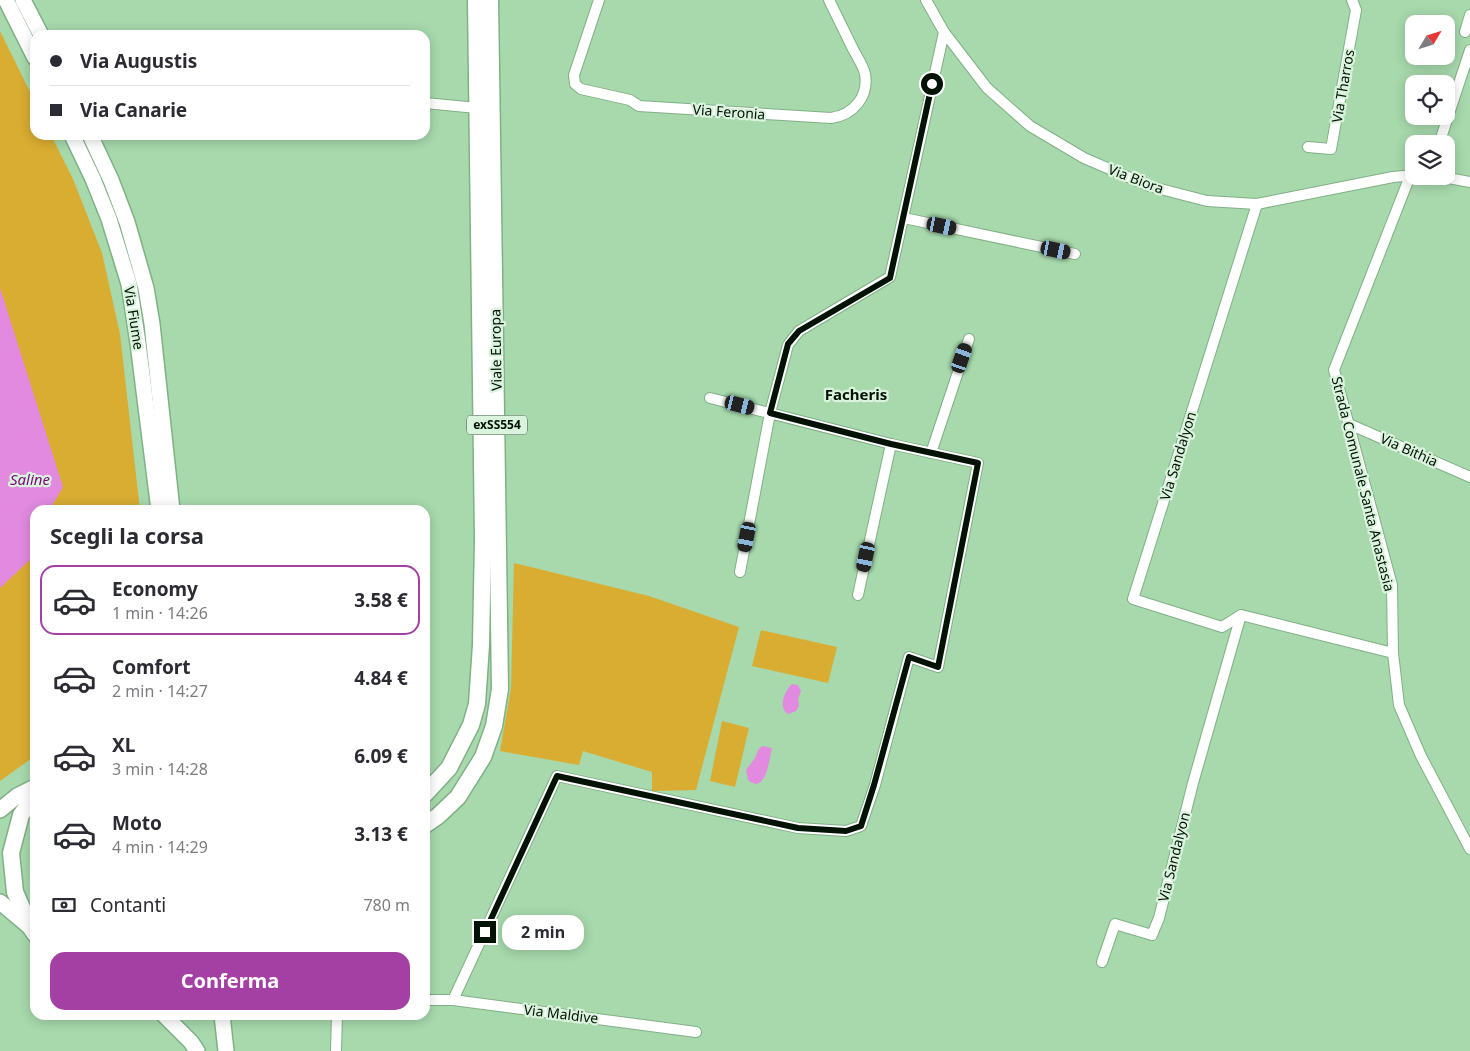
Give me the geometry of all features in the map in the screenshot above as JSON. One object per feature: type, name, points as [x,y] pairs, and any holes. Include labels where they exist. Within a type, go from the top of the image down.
[{"type":"main road","points":[[6,0],[30,48]]},
{"type":"main road","points":[[23,0],[38,30]]},
{"type":"main road","name":"Viale Europa","points":[[430,789],[450,768],[471,725],[476,704],[481,646],[483,539],[476,0]]},
{"type":"main road","name":"Viale Europa","points":[[430,821],[458,797],[483,757],[494,726],[500,689],[500,563],[490,0]]},
{"type":"main road","name":"Via Fiume","points":[[74,140],[109,219],[129,284],[158,505]]},
{"type":"main road","name":"Via Fiume","points":[[92,140],[111,180],[127,222],[146,288],[152,324],[171,505]]},
{"type":"main road","points":[[0,810],[17,796],[30,790]]},
{"type":"main road","points":[[30,802],[21,816],[12,853],[14,892],[30,925]]},
{"type":"main road","points":[[0,902],[30,928]]},
{"type":"main road","points":[[170,1020],[180,1029],[197,1051]]},
{"type":"main road","points":[[223,1020],[226,1051]]},
{"type":"street","name":"Via Feronia","points":[[598,0],[574,72],[574,80],[580,89],[630,100],[640,106],[831,118],[844,115],[854,108],[864,92],[865,79],[860,63],[829,0]]},
{"type":"street","name":"Via Biora","points":[[926,0],[944,32],[988,88],[1030,126],[1084,158],[1164,191],[1207,201],[1257,204],[1393,177],[1405,176]]},
{"type":"street","name":"Via Tharros","points":[[1308,147],[1332,149],[1356,10],[1352,0]]},
{"type":"street","points":[[1465,32],[1470,15]]},
{"type":"street","points":[[740,572],[770,413],[788,344],[799,331],[890,278],[944,32]]},
{"type":"street","points":[[1442,135],[1470,50]]},
{"type":"street","points":[[430,103],[477,108]]},
{"type":"street","points":[[1455,179],[1470,182]]},
{"type":"street","name":"Strada Comunale Santa Anastasia","points":[[1408,185],[1334,370],[1392,585],[1392,653],[1399,705],[1421,756],[1470,849]]},
{"type":"street","name":"Via Sandalyon","points":[[1242,615],[1222,627],[1133,599],[1257,204]]},
{"type":"street","points":[[904,218],[1075,254]]},
{"type":"street","points":[[931,453],[969,339]]},
{"type":"street","points":[[453,1000],[557,776],[798,828],[846,831],[861,826],[909,657],[938,667],[978,463],[891,444],[710,398]]},
{"type":"street","name":"Via Bithia","points":[[1348,424],[1470,477]]},
{"type":"street","points":[[858,595],[891,444]]},
{"type":"street","points":[[1242,615],[1392,653]]},
{"type":"street","name":"Via Sandalyon","points":[[1102,962],[1115,924],[1152,935],[1193,783],[1242,615]]},
{"type":"street","name":"Via Maldive","points":[[430,1000],[453,1000],[696,1032]]},
{"type":"street","points":[[336,1051],[337,1020]]},
{"type":"shaded area","points":[[0,31],[30,92],[30,140],[54,140],[73,179],[102,253],[120,334],[139,505],[30,505],[30,760],[0,781]]},
{"type":"shaded area","points":[[514,563],[649,596],[739,627],[696,790],[652,791],[652,772],[583,751],[579,765],[500,751],[511,688]]},
{"type":"shaded area","points":[[761,630],[837,647],[828,683],[752,666]]},
{"type":"shaded area","points":[[722,721],[749,728],[735,787],[710,781]]},
{"type":"water","name":"Saline","points":[[0,288],[63,487],[53,505],[30,505],[30,560],[0,588]]},
{"type":"water","points":[[792,684],[798,685],[801,691],[798,699],[799,706],[796,711],[788,714],[783,707],[783,699]]},
{"type":"water","points":[[762,746],[772,748],[770,760],[763,780],[759,783],[754,783],[748,780],[746,770]]},
{"type":"district","name":"Facheris","points":[[856,395]]},
{"type":"route","points":[[485,932],[557,776],[798,828],[846,831],[861,826],[909,657],[938,667],[978,463],[891,444],[770,413],[788,344],[799,331],[890,278],[932,84]]}]
